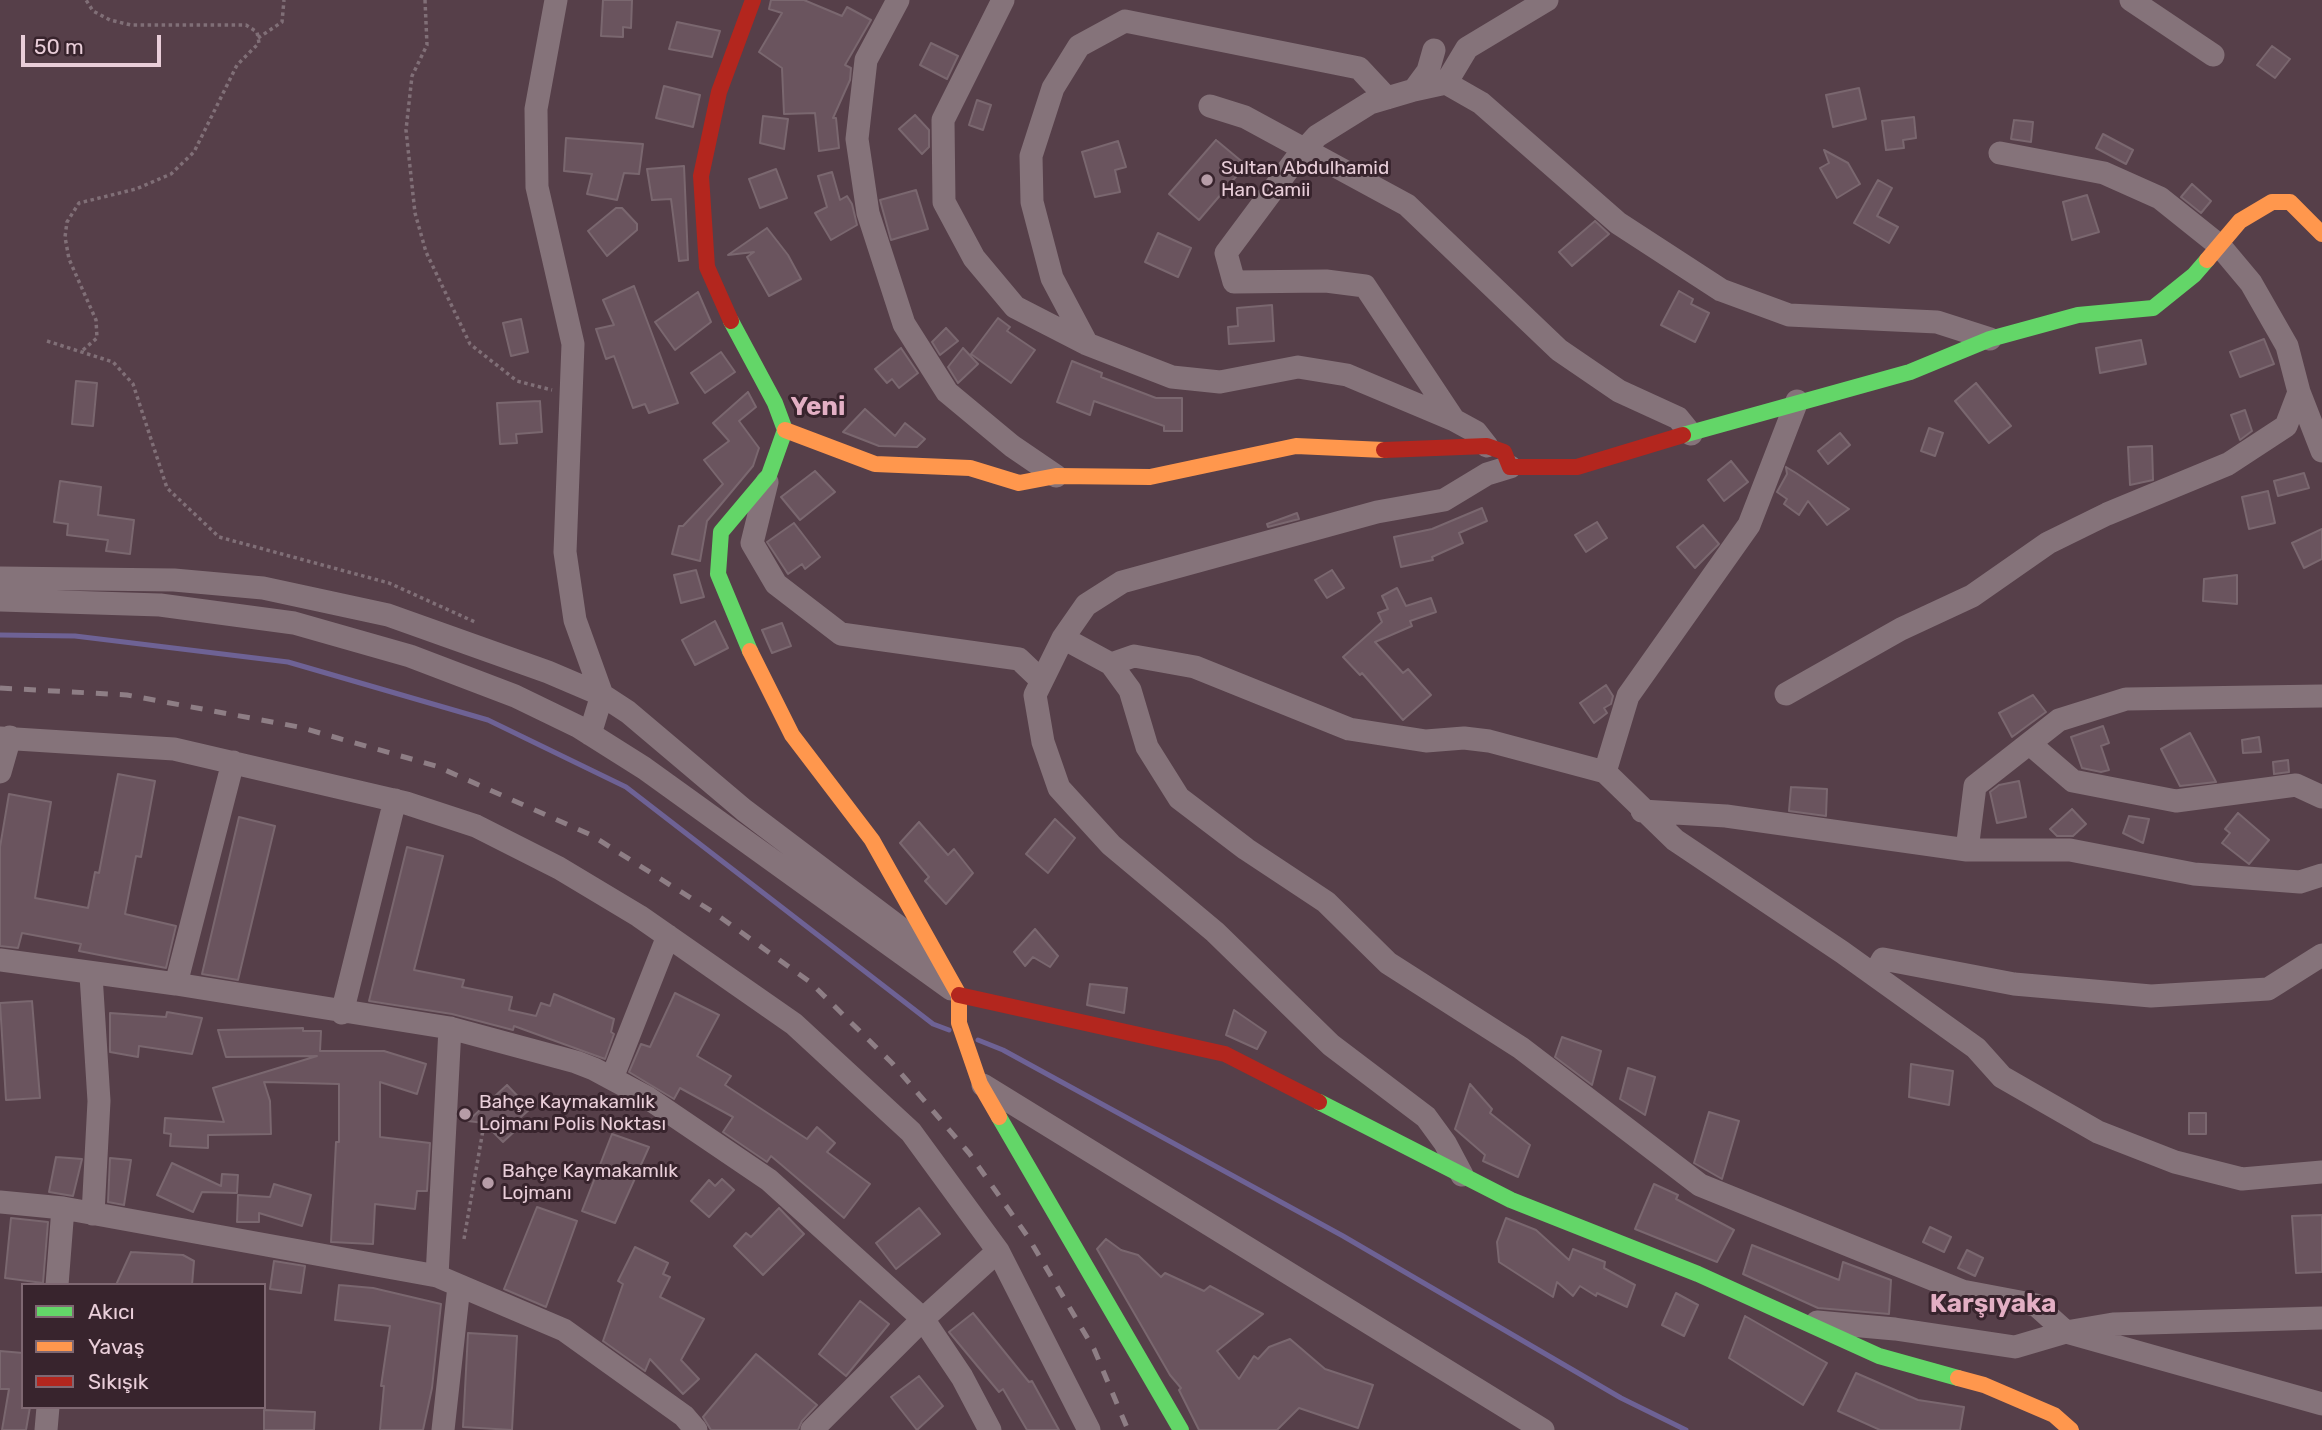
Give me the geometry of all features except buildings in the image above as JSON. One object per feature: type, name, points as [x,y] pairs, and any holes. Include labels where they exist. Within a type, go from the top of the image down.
[{"type":"street","points":[[556,0],[536,109],[537,187],[573,344],[565,552],[575,620],[602,695],[590,734]]},
{"type":"street","points":[[753,0],[719,92],[701,176],[707,267],[737,336],[775,403],[785,430],[769,475],[752,543],[776,584],[841,634],[1019,659],[1041,680]]},
{"type":"street","points":[[898,0],[866,60],[857,139],[868,213],[904,324],[947,393],[1012,446],[1056,476]]},
{"type":"street","points":[[1003,0],[943,120],[944,202],[974,258],[1015,307],[1087,344],[1172,377],[1220,382],[1298,367],[1347,375],[1476,432],[1487,446]]},
{"type":"street","points":[[1446,83],[1468,48],[1547,0]]},
{"type":"street","points":[[2131,0],[2213,55]]},
{"type":"street","points":[[1087,344],[1052,278],[1032,202],[1031,156],[1053,88],[1079,46],[1125,21],[1359,68],[1387,98]]},
{"type":"street","points":[[1414,90],[1428,71],[1434,50]]},
{"type":"street","points":[[1454,421],[1366,286],[1326,281],[1234,282],[1226,253],[1317,136],[1370,103],[1446,83],[1481,103],[1618,223],[1721,290],[1789,316],[1937,322],[1990,339]]},
{"type":"street","points":[[1210,106],[1244,117],[1407,205],[1559,350],[1619,391],[1678,418],[1691,434]]},
{"type":"street","points":[[2000,153],[2104,173],[2160,198],[2220,246],[2251,283],[2287,346],[2299,393],[2322,451]]},
{"type":"street","points":[[1462,1175],[1445,1143],[1426,1116],[1331,1045],[1215,932],[1111,845],[1059,788],[1043,742],[1035,695],[1063,638],[1086,605],[1122,582],[1377,512],[1444,500],[1487,474],[1510,467],[1577,467],[1797,401],[1910,372],[1990,339],[2078,315],[2153,307],[2194,275],[2240,221],[2272,201],[2290,202],[2322,234]]},
{"type":"street","points":[[1786,694],[1901,629],[1972,596],[2048,543],[2108,514],[2228,464],[2286,426],[2299,393]]},
{"type":"street","points":[[1605,772],[1628,696],[1749,525],[1797,401]]},
{"type":"street","points":[[785,430],[875,464],[970,468],[1019,483],[1056,476],[1150,477],[1296,446],[1398,451],[1487,446],[1504,452],[1510,467]]},
{"type":"street","points":[[769,475],[721,532],[718,574],[741,633],[792,735],[872,840],[959,995],[959,1023],[977,1077],[1181,1430]]},
{"type":"street","points":[[0,578],[174,580],[263,588],[388,615],[602,695],[675,749],[744,810],[916,940],[959,995]]},
{"type":"street","points":[[0,600],[160,605],[294,623],[410,656],[516,696],[590,734],[655,776],[959,995],[1225,1054],[1511,1200],[1698,1273],[1879,1356],[1984,1385],[2054,1415],[2071,1430]]},
{"type":"street","points":[[1063,638],[1111,664],[1130,690],[1147,747],[1179,797],[1246,849],[1326,902],[1388,963],[1521,1048],[1700,1185],[1798,1222],[1962,1291],[2036,1305],[2066,1332],[2322,1404]]},
{"type":"street","points":[[1111,664],[1134,656],[1195,667],[1349,729],[1426,741],[1464,738],[1489,741],[1605,772],[1675,840],[1976,1048],[2002,1077],[2098,1132],[2175,1162],[2242,1179],[2322,1172]]},
{"type":"street","points":[[1966,849],[1975,786],[2059,720],[2126,699],[2322,695]]},
{"type":"street","points":[[0,772],[5,738],[174,749],[396,800],[476,826],[559,868],[668,936],[794,1024],[911,1132],[998,1251],[1089,1430]]},
{"type":"street","points":[[2030,744],[2073,781],[2176,801],[2296,785],[2322,797]]},
{"type":"street","points":[[176,984],[233,762]]},
{"type":"street","points":[[342,1013],[396,800]]},
{"type":"street","points":[[1643,811],[1726,816],[1966,849],[2070,850],[2194,874],[2300,882],[2322,875]]},
{"type":"street","points":[[612,1078],[668,936]]},
{"type":"street","points":[[1874,975],[1883,959],[2014,984],[2151,996],[2268,989],[2322,955]]},
{"type":"street","points":[[0,960],[91,975],[176,984],[342,1013],[450,1028],[576,1062],[612,1078],[648,1098],[769,1180],[923,1319],[962,1377],[990,1430]]},
{"type":"street","points":[[91,975],[99,1101],[93,1214]]},
{"type":"street","points":[[437,1276],[450,1028]]},
{"type":"street","points":[[977,1077],[1536,1428]]},
{"type":"street","points":[[0,1202],[63,1208],[437,1276],[564,1330],[684,1416],[695,1430]]},
{"type":"street","points":[[57,1283],[63,1208]]},
{"type":"street","points":[[812,1430],[923,1319],[998,1251]]},
{"type":"street","points":[[443,1430],[459,1286]]},
{"type":"street","points":[[1804,1321],[1895,1329],[2015,1346],[2066,1332],[2113,1324],[2322,1318]]},
{"type":"street","points":[[46,1430],[48,1409]]},
{"type":"path","points":[[83,350],[97,338],[96,320],[69,259],[65,237],[67,222],[79,203],[136,189],[171,174],[194,152],[237,65],[259,43],[257,32],[246,25],[120,23],[93,11],[86,0]]},
{"type":"path","points":[[258,38],[282,22],[284,0]]},
{"type":"path","points":[[425,0],[427,45],[412,76],[405,130],[415,213],[426,252],[470,344],[517,381],[570,395]]},
{"type":"path","points":[[47,341],[83,350],[113,362],[133,384],[167,488],[219,537],[389,583],[475,622]]},
{"type":"path","points":[[464,1239],[483,1130],[487,1126]]},
{"type":"waterway","points":[[0,635],[75,636],[288,662],[488,720],[626,787],[933,1024],[949,1030]]},
{"type":"waterway","points":[[978,1040],[1003,1050],[1343,1236],[1621,1398],[1686,1430]]},
{"type":"railway","points":[[0,688],[127,695],[299,727],[436,766],[591,835],[713,912],[810,982],[892,1063],[969,1153],[1028,1237],[1094,1349],[1128,1430]]},
{"type":"traffic: fast","points":[[1683,435],[1910,372],[1990,339],[2078,315],[2153,308],[2194,275],[2207,260]]},
{"type":"traffic: fast","points":[[731,321],[775,403],[785,430],[769,475],[721,532],[718,574],[750,651]]},
{"type":"traffic: fast","points":[[1319,1102],[1511,1200],[1698,1274],[1879,1356],[1958,1378]]},
{"type":"traffic: fast","points":[[999,1117],[1181,1430]]},
{"type":"traffic: slow","points":[[2207,260],[2240,221],[2272,202],[2290,202],[2322,234]]},
{"type":"traffic: slow","points":[[785,430],[875,464],[970,468],[1019,483],[1056,476],[1150,477],[1296,446],[1384,450]]},
{"type":"traffic: slow","points":[[750,651],[792,735],[872,840],[959,995],[959,1023],[980,1084],[999,1117]]},
{"type":"traffic: slow","points":[[1958,1378],[1984,1385],[2054,1415],[2071,1430]]},
{"type":"traffic: jam","points":[[731,321],[707,267],[701,176],[719,92],[753,0]]},
{"type":"traffic: jam","points":[[1384,450],[1487,446],[1504,452],[1510,467],[1577,467],[1683,435]]},
{"type":"traffic: jam","points":[[959,995],[1225,1054],[1319,1102]]},
{"type":"place","name":"Sultan Abdulhamid Han Camii","points":[[1207,180]]},
{"type":"place","name":"Bahçe Kaymakamlık Lojmanı Polis Noktası","points":[[465,1114]]},
{"type":"place","name":"Bahçe Kaymakamlık Lojmanı","points":[[488,1183]]},
{"type":"district","name":"Yeni","points":[[818,407]]},
{"type":"district","name":"Karşıyaka","points":[[1993,1304]]}]
